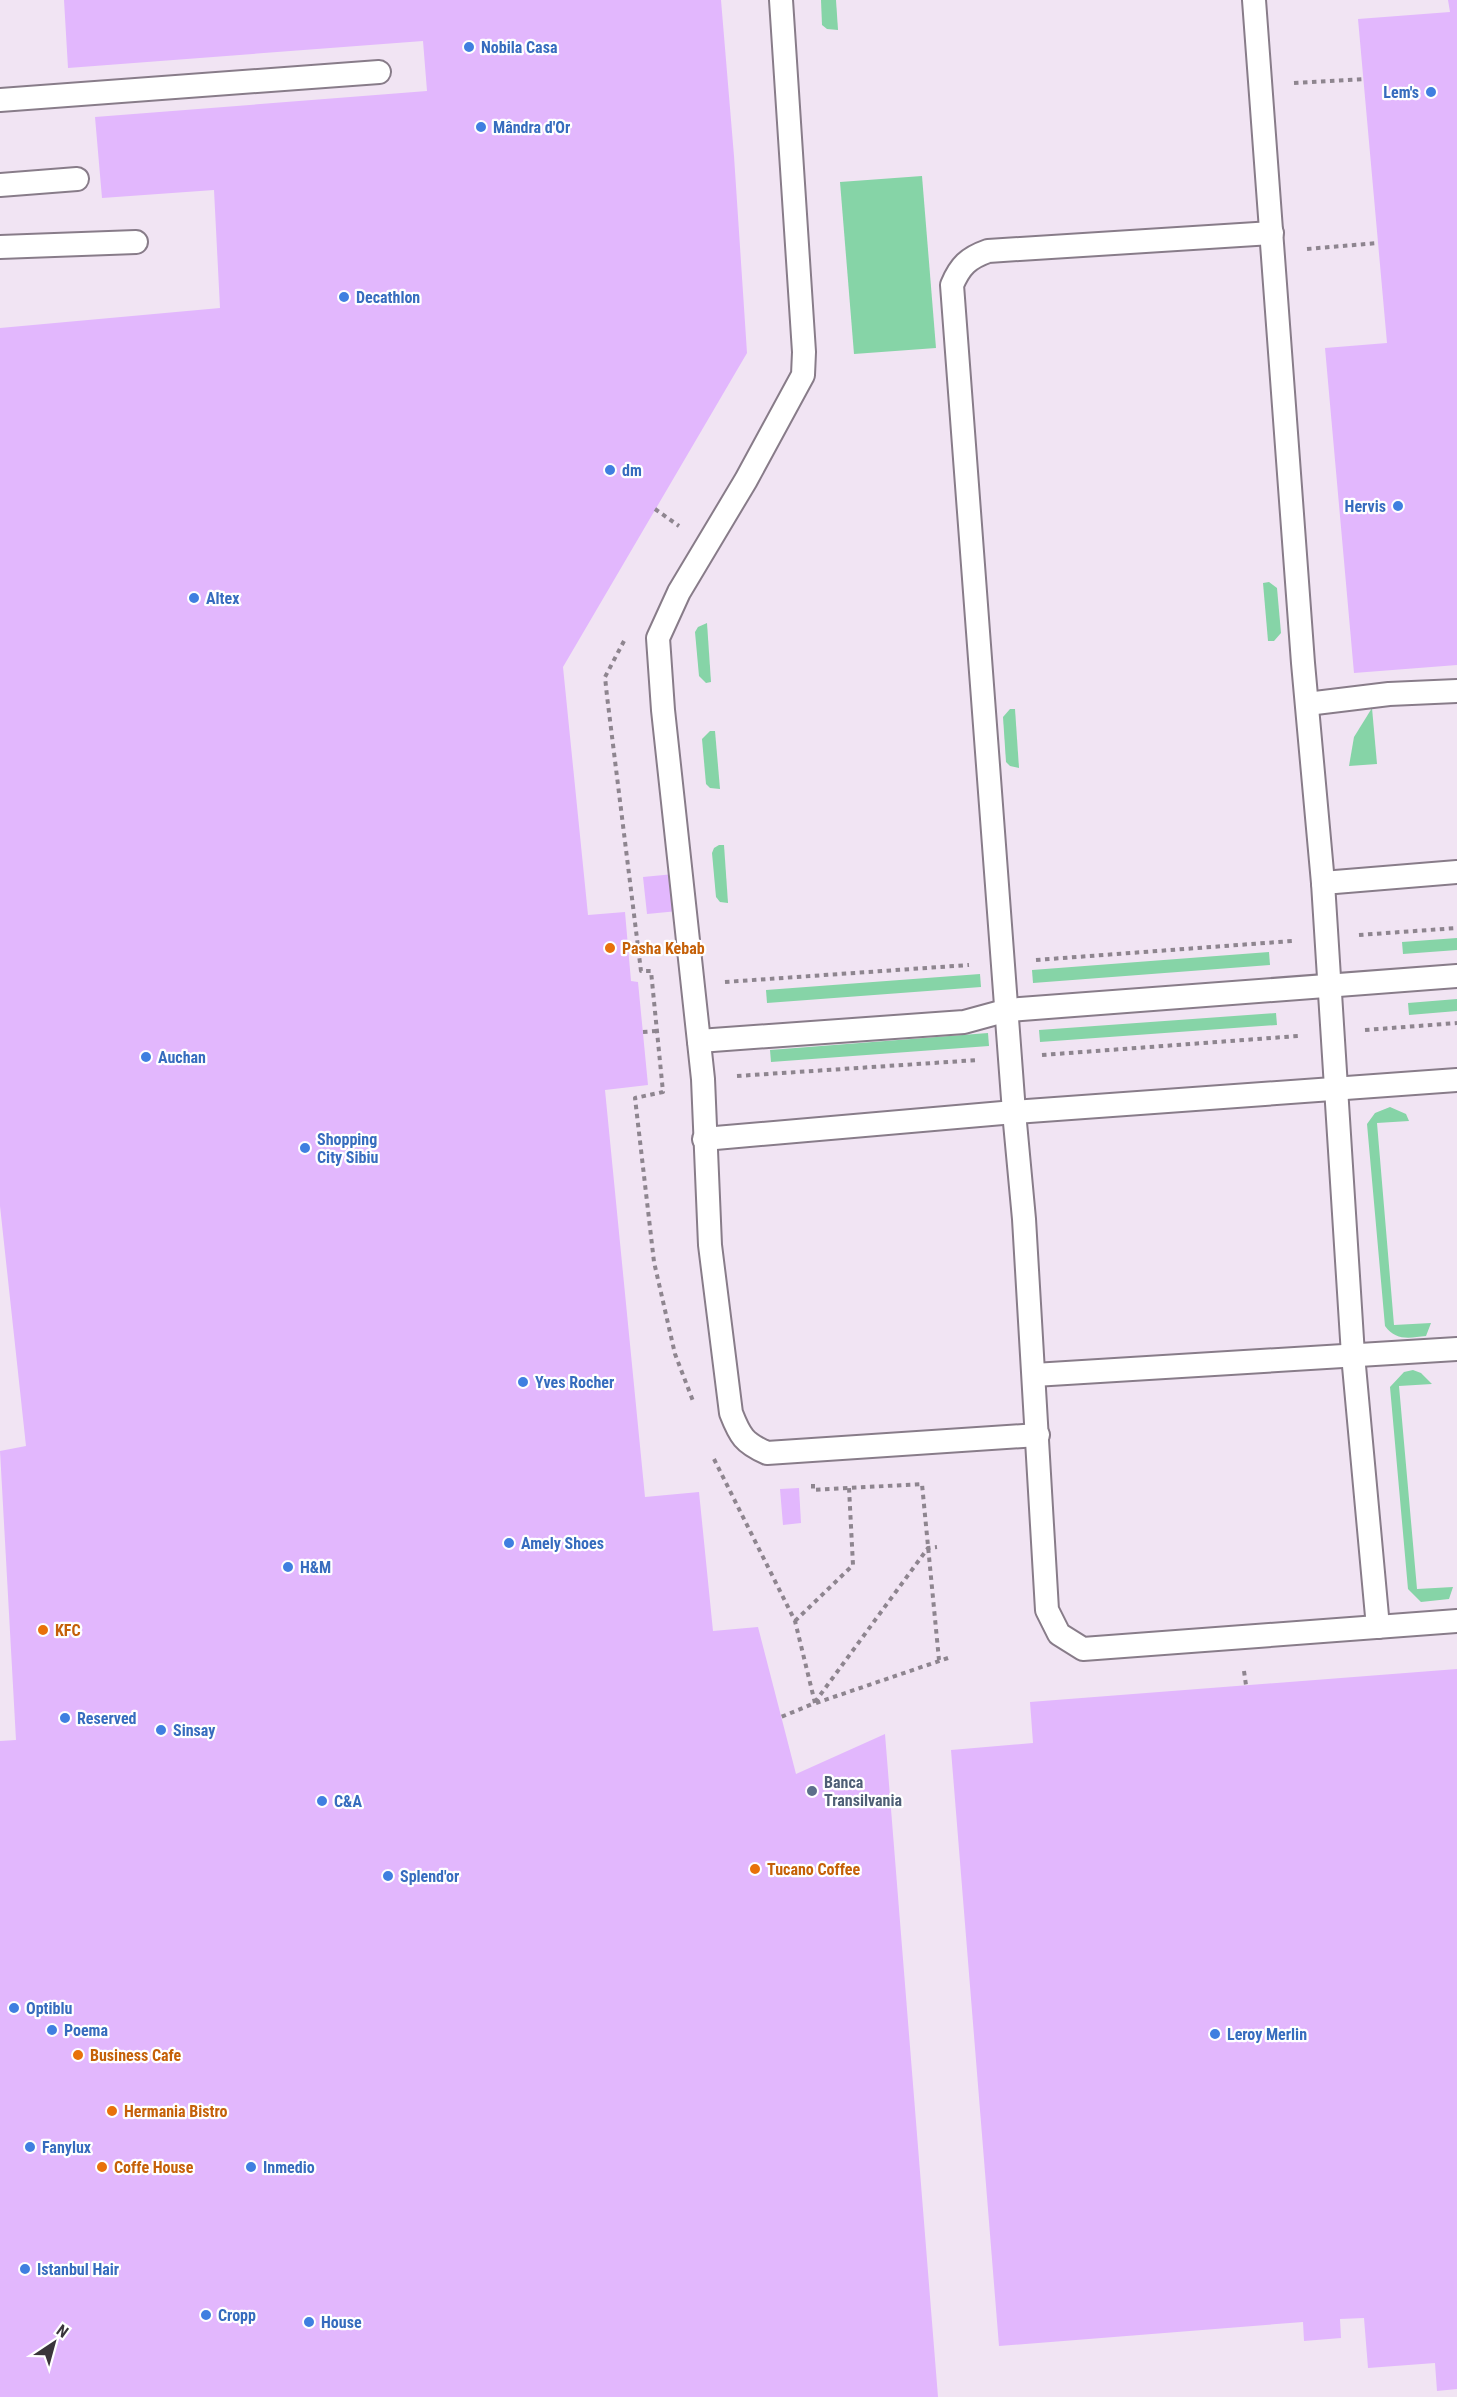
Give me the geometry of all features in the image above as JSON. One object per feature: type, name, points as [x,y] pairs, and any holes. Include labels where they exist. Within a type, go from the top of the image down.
[{"type":"lane","points":[[781,0],[804,352],[803,375],[746,480],[679,592],[658,638],[663,710],[703,1079],[710,1245],[731,1413],[739,1433],[749,1445],[766,1454],[1038,1435]]},
{"type":"lane","points":[[1254,0],[1307,704],[1323,883],[1353,1355],[1378,1627]]},
{"type":"lane","points":[[0,100],[380,72]]},
{"type":"lane","points":[[0,185],[77,179]]},
{"type":"lane","points":[[0,247],[136,242]]},
{"type":"lane","points":[[1272,242],[988,251],[972,257],[959,268],[952,285],[1024,1219],[1047,1610],[1059,1634],[1083,1649],[1457,1621]]},
{"type":"lane","points":[[1307,704],[1389,694],[1457,691]]},
{"type":"lane","points":[[1323,883],[1457,872]]},
{"type":"lane","points":[[699,1041],[964,1022],[1008,1010],[1457,976]]},
{"type":"lane","points":[[704,1139],[1014,1112],[1457,1080]]},
{"type":"lane","points":[[1034,1375],[1457,1349]]},
{"type":"path","points":[[1261,85],[1364,79]]},
{"type":"path","points":[[1272,242],[1378,243]]},
{"type":"path","points":[[653,987],[1457,928]]},
{"type":"path","points":[[661,1081],[1457,1023]]},
{"type":"path","points":[[643,1032],[657,1031]]},
{"type":"path","points":[[811,1450],[813,1490],[922,1484],[939,1660]]},
{"type":"path","points":[[795,1621],[853,1565],[849,1488]]},
{"type":"path","points":[[938,1547],[928,1548],[815,1703],[951,1657]]},
{"type":"green space","points":[[821,0],[836,0],[838,30],[827,29],[822,25]]},
{"type":"green space","points":[[922,176],[936,348],[854,354],[840,182]]},
{"type":"green space","points":[[1269,582],[1277,588],[1281,633],[1274,641],[1268,641],[1263,583]]},
{"type":"green space","points":[[707,623],[711,682],[706,683],[699,676],[695,632],[698,627]]},
{"type":"green space","points":[[1372,708],[1377,764],[1349,766],[1354,737]]},
{"type":"green space","points":[[1010,709],[1015,709],[1019,768],[1010,766],[1006,762],[1003,717]]},
{"type":"green space","points":[[710,731],[715,731],[720,789],[710,788],[706,784],[702,739]]},
{"type":"green space","points":[[719,845],[724,845],[728,903],[720,902],[716,897],[712,853]]},
{"type":"green space","points":[[1457,938],[1457,950],[1403,954],[1402,942]]},
{"type":"green space","points":[[1269,952],[1270,965],[1033,983],[1032,970]]},
{"type":"green space","points":[[980,974],[981,987],[767,1003],[766,990]]},
{"type":"green space","points":[[1457,999],[1457,1011],[1409,1015],[1408,1003]]},
{"type":"green space","points":[[1276,1013],[1277,1025],[1040,1042],[1039,1030]]},
{"type":"green space","points":[[988,1033],[989,1046],[771,1062],[770,1050]]},
{"type":"green space","points":[[1390,1107],[1406,1114],[1409,1121],[1377,1123],[1394,1325],[1431,1323],[1426,1336],[1408,1338],[1398,1336],[1385,1326],[1367,1124],[1375,1113]]},
{"type":"green space","points":[[1413,1370],[1421,1373],[1432,1384],[1399,1386],[1417,1589],[1453,1587],[1449,1599],[1421,1602],[1408,1589],[1390,1387],[1404,1372]]},
{"type":"building","name":"Shopping City Sibiu","points":[[64,0],[721,0],[747,353],[563,667],[588,915],[625,912],[631,981],[638,982],[648,1085],[605,1090],[645,1497],[699,1492],[713,1631],[758,1627],[796,1774],[885,1734],[938,2397],[0,2397],[0,1741],[16,1740],[0,1451],[26,1446],[0,1206],[0,328],[220,308],[214,190],[102,198],[95,117],[427,91],[423,41],[68,68]]},
{"type":"building","points":[[1448,0],[1457,0],[1457,665],[1354,673],[1325,348],[1387,343],[1358,19],[1450,12]]},
{"type":"building","points":[[674,874],[678,911],[647,914],[643,877]]},
{"type":"building","points":[[799,1488],[801,1523],[783,1525],[780,1489]]},
{"type":"building","name":"Leroy Merlin","points":[[1457,1669],[1457,2389],[1437,2391],[1435,2363],[1368,2368],[1364,2318],[1340,2319],[1341,2338],[1304,2341],[1303,2322],[999,2346],[951,1750],[1033,1743],[1030,1702]]},
{"type":"place","name":"Nobila Casa","points":[[469,47]]},
{"type":"place","name":"Lem's","points":[[1431,92]]},
{"type":"place","name":"Mândra d'Or","points":[[481,127]]},
{"type":"place","name":"Decathlon","points":[[344,297]]},
{"type":"place","name":"dm","points":[[610,470]]},
{"type":"place","name":"Hervis","points":[[1398,506]]},
{"type":"place","name":"Altex","points":[[194,598]]},
{"type":"place","name":"Pasha Kebab","points":[[610,948]]},
{"type":"place","name":"Auchan","points":[[146,1057]]},
{"type":"place","name":"Shopping City Sibiu","points":[[305,1148]]},
{"type":"place","name":"Yves Rocher","points":[[523,1382]]},
{"type":"place","name":"Amely Shoes","points":[[509,1543]]},
{"type":"place","name":"H&M","points":[[288,1567]]},
{"type":"place","name":"KFC","points":[[43,1630]]},
{"type":"place","name":"Reserved","points":[[65,1718]]},
{"type":"place","name":"Sinsay","points":[[161,1730]]},
{"type":"place","name":"Banca Transilvania","points":[[812,1791]]},
{"type":"place","name":"C&A","points":[[322,1801]]},
{"type":"place","name":"Tucano Coffee","points":[[755,1869]]},
{"type":"place","name":"Splend'or","points":[[388,1876]]},
{"type":"place","name":"Optiblu","points":[[14,2008]]},
{"type":"place","name":"Poema","points":[[52,2030]]},
{"type":"place","name":"Leroy Merlin","points":[[1215,2034]]},
{"type":"place","name":"Business Cafe","points":[[78,2055]]},
{"type":"place","name":"Hermania Bistro","points":[[112,2111]]},
{"type":"place","name":"Fanylux","points":[[30,2147]]},
{"type":"place","name":"Coffe House","points":[[102,2167]]},
{"type":"place","name":"Inmedio","points":[[251,2167]]},
{"type":"place","name":"Istanbul Hair","points":[[25,2269]]},
{"type":"place","name":"Cropp","points":[[206,2315]]},
{"type":"place","name":"House","points":[[309,2322]]}]
